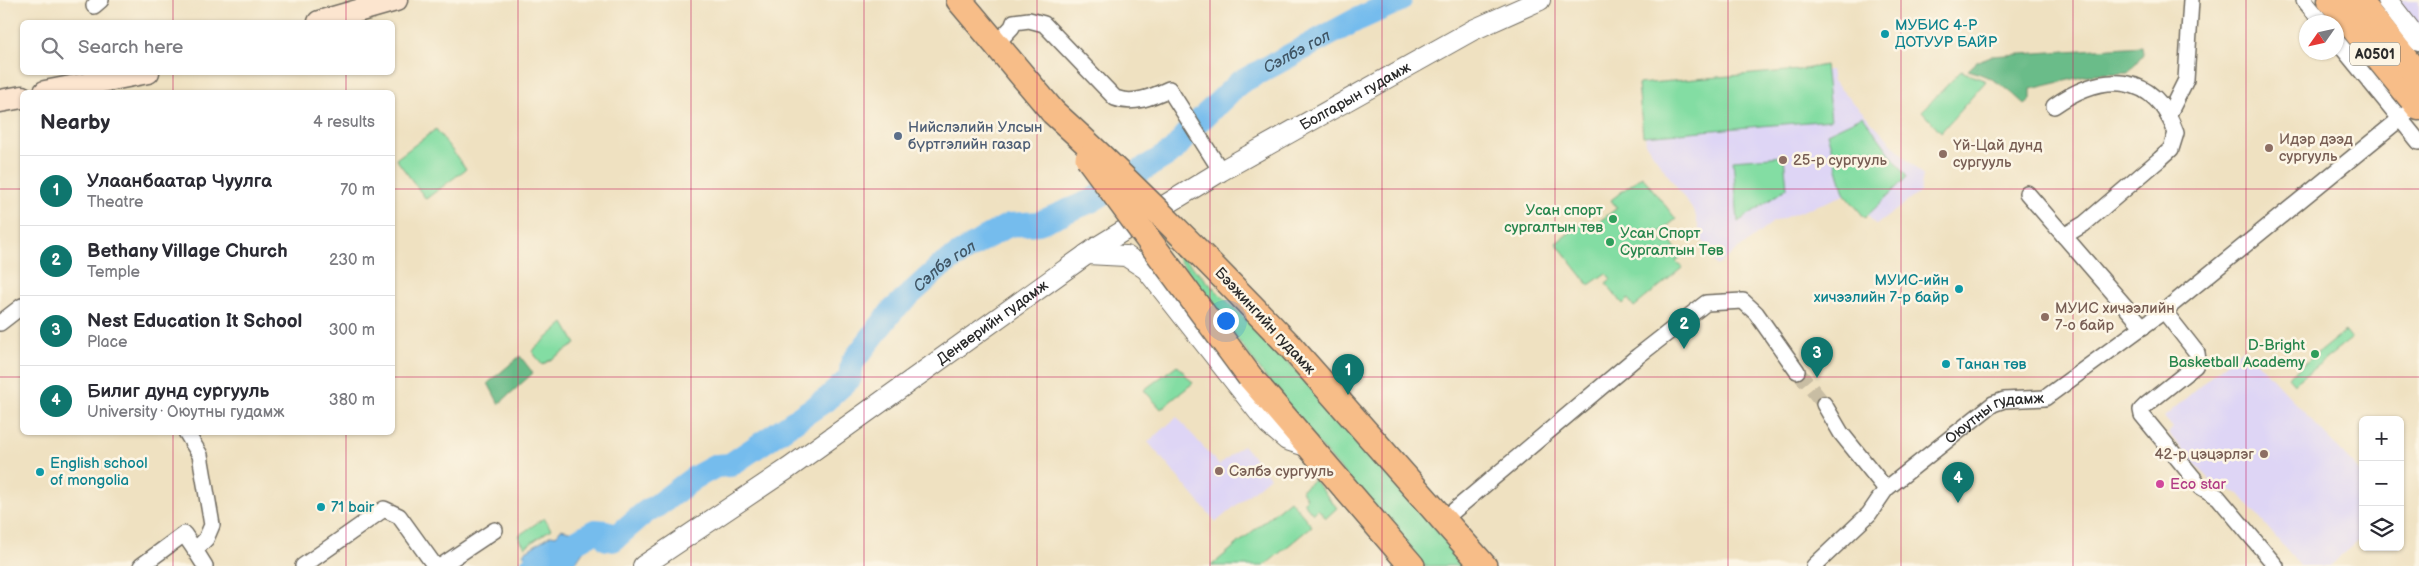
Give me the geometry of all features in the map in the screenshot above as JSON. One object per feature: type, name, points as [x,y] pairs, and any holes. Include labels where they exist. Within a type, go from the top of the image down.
[{"type":"highway","name":"A0501","points":[[2332,0],[2412,110]]},
{"type":"highway","name":"A0501","points":[[2357,0],[2414,47],[2419,77]]},
{"type":"main road","points":[[326,20],[396,0]]},
{"type":"main road","name":"Бээжингийн гудамж","points":[[959,0],[1053,112],[1250,377],[1412,566]]},
{"type":"main road","points":[[55,90],[133,75]]},
{"type":"main road","points":[[0,101],[20,97]]},
{"type":"main road","name":"Бээжингийн гудамж","points":[[1053,112],[1120,172],[1183,234],[1290,346],[1443,520],[1478,563]]},
{"type":"street","name":"Болгарын гудамж","points":[[1172,200],[1217,165],[1473,30],[1540,0]]},
{"type":"street","points":[[2168,116],[2186,80],[2191,0]]},
{"type":"street","points":[[2304,0],[2316,15]]},
{"type":"street","points":[[2387,0],[2414,47]]},
{"type":"street","points":[[997,43],[1012,27],[1014,22],[1036,21],[1044,24],[1115,98],[1124,101],[1138,100],[1152,97],[1169,89],[1217,165]]},
{"type":"street","points":[[2344,47],[2412,110],[2419,142]]},
{"type":"street","points":[[2054,106],[2071,94],[2097,84],[2115,82],[2135,85],[2153,99],[2168,116],[2176,134],[2171,149],[2084,224],[2064,236]]},
{"type":"street","name":"Оюутны гудамж","points":[[1814,566],[1869,514],[1886,489],[1993,404],[2004,400],[2045,398],[2164,311],[2412,110]]},
{"type":"street","points":[[2027,193],[2143,327]]},
{"type":"street","name":"Денверийн гудамж","points":[[643,566],[789,468],[1087,254],[1172,200]]},
{"type":"street","points":[[1087,254],[1126,256],[1146,269],[1268,424],[1287,440],[1309,447]]},
{"type":"street","points":[[1443,520],[1638,356],[1706,303],[1743,301],[1756,313],[1797,371]]},
{"type":"street","points":[[0,323],[20,308]]},
{"type":"street","points":[[2164,311],[2198,353],[2198,360],[2195,366],[2146,405],[2141,410],[2142,415],[2201,487],[2218,497],[2276,566]]},
{"type":"street","points":[[1824,404],[1841,433],[1886,489]]},
{"type":"street","points":[[188,435],[200,455],[212,526],[206,539],[195,550]]},
{"type":"street","points":[[303,566],[325,560],[384,509],[399,516],[435,566]]},
{"type":"street","points":[[441,566],[495,530]]},
{"type":"street","points":[[141,566],[184,534],[205,566]]},
{"type":"shaded area","points":[[2396,0],[2419,0],[2419,30]]},
{"type":"shaded area","name":"25-р сургууль","points":[[1831,70],[1833,81],[1923,176],[1920,192],[1876,225],[1850,193],[1773,222],[1717,266],[1701,238],[1695,213],[1646,144],[1640,85]]},
{"type":"shaded area","name":"42-р цэцэрлэг","points":[[2244,348],[2359,471],[2359,540],[2329,566],[2300,566],[2239,494],[2212,483],[2168,433],[2173,428],[2164,417]]},
{"type":"shaded area","name":"Сэлбэ сургууль","points":[[1177,417],[1219,465],[1243,445],[1270,477],[1216,522],[1148,442]]},
{"type":"green space","points":[[2142,46],[2143,54],[2128,73],[2094,74],[2031,89],[2031,100],[2025,105],[1999,83],[1968,70],[1978,61],[1991,56]]},
{"type":"green space","points":[[1825,65],[1831,120],[1643,136],[1638,84],[1799,70]]},
{"type":"green space","points":[[1961,71],[1986,81],[1941,132],[1922,111]]},
{"type":"green space","points":[[1863,116],[1907,177],[1865,218],[1844,193],[1827,133]]},
{"type":"green space","points":[[436,129],[466,169],[426,199],[396,159]]},
{"type":"green space","points":[[1784,156],[1787,188],[1738,222],[1733,160]]},
{"type":"green space","name":"Усан Спорт Сургалтын Төв","points":[[1642,176],[1676,219],[1657,235],[1665,244],[1670,241],[1682,256],[1676,261],[1682,268],[1634,307],[1628,299],[1623,304],[1606,283],[1611,279],[1606,273],[1589,285],[1556,243],[1586,220],[1592,227],[1617,208],[1611,200]]},
{"type":"green space","points":[[1162,237],[1280,353],[1469,566],[1424,566],[1292,413]]},
{"type":"green space","points":[[564,323],[576,344],[542,365],[532,351]]},
{"type":"green space","points":[[2345,331],[2351,339],[2294,384],[2288,377]]},
{"type":"green space","points":[[520,356],[533,373],[499,404],[488,383]]},
{"type":"green space","points":[[1177,365],[1193,383],[1161,409],[1144,390]]},
{"type":"green space","points":[[1314,480],[1337,508],[1326,518],[1318,509],[1313,514],[1303,502],[1307,498],[1301,490]]},
{"type":"green space","points":[[1290,500],[1312,526],[1264,566],[1211,566]]},
{"type":"green space","points":[[544,518],[551,529],[525,547],[518,536]]},
{"type":"water","points":[[561,529],[573,532],[602,529],[597,537],[592,538],[573,566],[532,566],[523,553],[551,535],[556,536]]},
{"type":"waterway","name":"Сэлбэ гол","points":[[532,566],[595,531],[606,532],[607,539],[613,540],[641,516],[694,478],[716,466],[730,465],[827,399],[850,378],[852,363],[892,311],[941,266],[1009,225],[1039,223],[1091,201],[1173,151],[1195,125],[1239,83],[1356,20],[1400,0]]},
{"type":"tunnel","points":[[1797,371],[1824,404]]},
{"type":"place","name":"МУБИС 4-Р ДОТУУР БАЙР","points":[[1885,34]]},
{"type":"place","name":"Нийслэлийн Улсын бүртгэлийн газар","points":[[898,136]]},
{"type":"place","name":"Идэр дээд сургууль","points":[[2269,148]]},
{"type":"place","name":"Үй-Цай дунд сургууль","points":[[1943,154]]},
{"type":"place","name":"25-р сургууль","points":[[1783,160]]},
{"type":"place","name":"Усан спорт сургалтын төв","points":[[1613,219]]},
{"type":"place","name":"Усан Спорт Сургалтын Төв","points":[[1610,242]]},
{"type":"place","name":"МУИС-ийн хичээлийн 7-р байр","points":[[1959,289]]},
{"type":"place","name":"МУИС хичээлийн 7-о байр","points":[[2045,317]]},
{"type":"place","name":"Bethany Village Church","points":[[1684,349]]},
{"type":"place","name":"D-Bright Basketball Academy","points":[[2315,354]]},
{"type":"place","name":"Танан төв","points":[[1946,364]]},
{"type":"place","name":"Nest Education It School","points":[[1817,378]]},
{"type":"place","name":"Улаанбаатар Чуулга","points":[[1348,395]]},
{"type":"place","name":"42-р цэцэрлэг","points":[[2264,454]]},
{"type":"place","name":"Сэлбэ сургууль","points":[[1219,471]]},
{"type":"place","name":"English school of mongolia","points":[[40,472]]},
{"type":"place","name":"Eco star","points":[[2160,484]]},
{"type":"place","name":"Билиг дунд сургууль","points":[[1958,503]]},
{"type":"place","name":"71 bair","points":[[321,507]]}]
